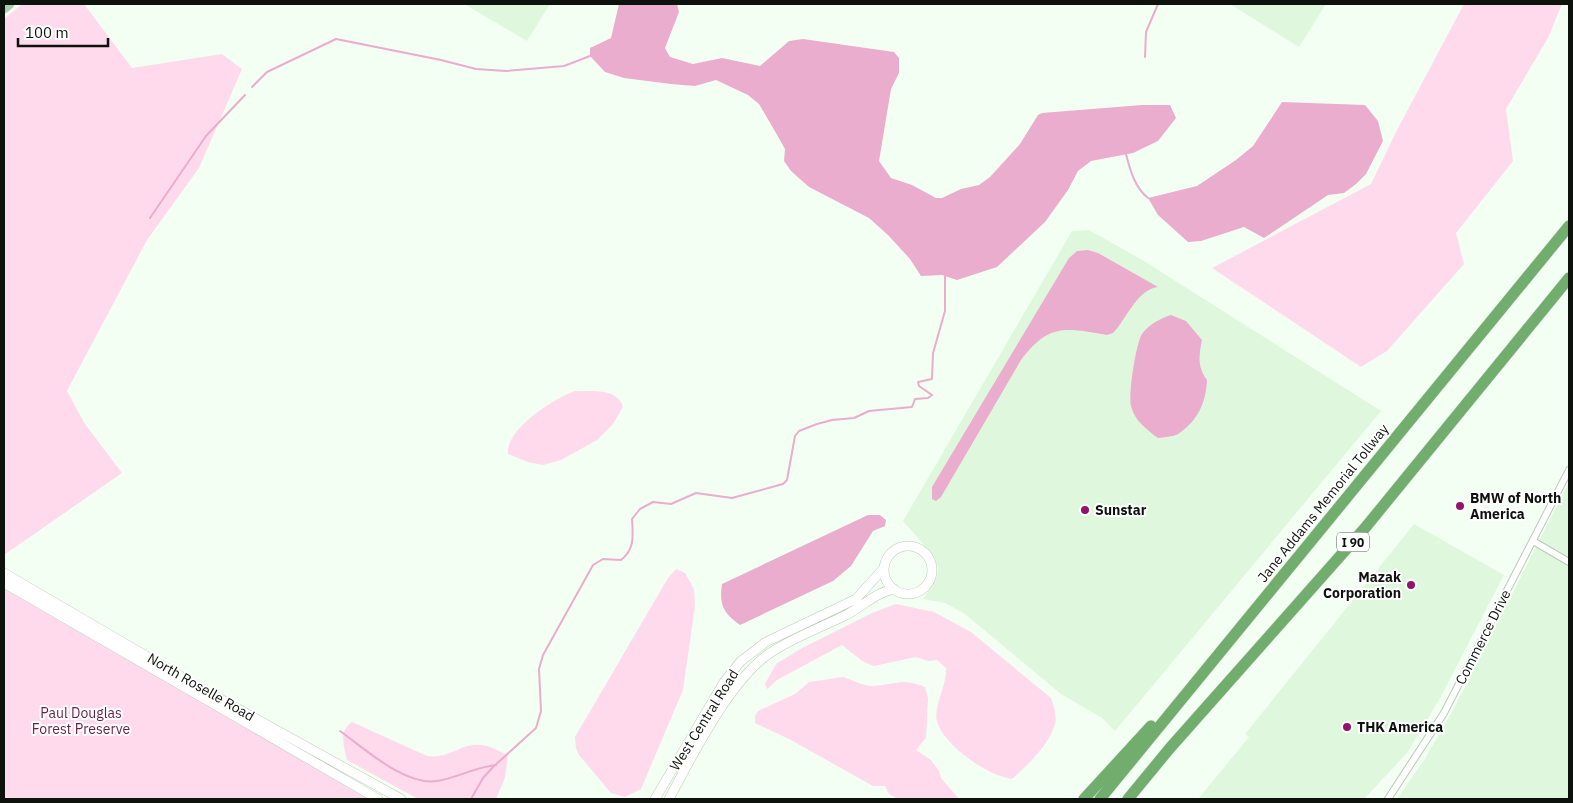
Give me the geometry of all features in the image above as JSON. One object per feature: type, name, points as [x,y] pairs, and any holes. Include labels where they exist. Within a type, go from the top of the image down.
[{"type":"highway","points":[[1524,280],[1569,217]]},
{"type":"highway","name":"Jane Addams Memorial Tollway","points":[[1100,799],[1569,226]]},
{"type":"highway","name":"I 90","points":[[1128,799],[1170,748],[1365,528],[1569,278]]},
{"type":"highway","points":[[1084,799],[1240,628]]},
{"type":"highway","points":[[1134,799],[1170,748]]},
{"type":"main road","points":[[4,8],[9,4]]},
{"type":"main road","points":[[904,546],[922,550],[931,560],[932,577],[922,590],[905,594],[894,589],[885,576],[884,568],[885,562],[892,551],[904,546]]},
{"type":"main road","name":"West Central Road","points":[[657,796],[724,682],[747,657],[766,642],[788,630],[856,599],[884,568]]},
{"type":"main road","name":"North Roselle Road","points":[[4,573],[213,695],[401,799]]},
{"type":"main road","name":"North Roselle Road","points":[[4,583],[378,799]]},
{"type":"main road","name":"West Central Road","points":[[669,799],[728,698],[754,666],[776,650],[861,608],[880,592],[894,589]]},
{"type":"main road","points":[[747,657],[754,666]]},
{"type":"main road","points":[[701,722],[710,728]]},
{"type":"main road","points":[[657,796],[669,799]]},
{"type":"street","name":"Commerce Drive","points":[[1388,799],[1444,713],[1569,470]]},
{"type":"street","points":[[1533,541],[1569,562]]},
{"type":"shaded area","points":[[464,4],[550,4],[527,41]]},
{"type":"shaded area","points":[[619,4],[677,4],[679,12],[665,48],[670,57],[693,64],[722,58],[760,66],[789,41],[803,39],[894,52],[899,58],[899,73],[891,89],[879,161],[891,178],[912,185],[936,198],[942,198],[961,189],[979,185],[990,177],[1020,144],[1038,115],[1042,113],[1142,105],[1170,105],[1176,118],[1158,141],[1133,153],[1091,161],[1078,171],[1068,190],[1045,222],[997,267],[957,280],[942,275],[921,276],[910,259],[869,218],[809,187],[791,171],[784,161],[785,149],[776,133],[759,104],[748,95],[716,80],[695,86],[624,78],[605,72],[590,56],[590,48],[611,38]]},
{"type":"shaded area","points":[[1230,4],[1326,4],[1299,47]]},
{"type":"shaded area","points":[[1282,102],[1365,105],[1378,121],[1383,141],[1366,174],[1344,193],[1328,195],[1264,238],[1244,227],[1201,241],[1188,242],[1158,215],[1148,198],[1197,186],[1236,160],[1253,146]]},
{"type":"shaded area","points":[[1089,230],[1144,261],[1381,411],[1115,731],[1102,718],[1061,694],[965,614],[945,603],[923,599],[937,577],[938,567],[932,554],[903,521],[1072,231]]},
{"type":"shaded area","points":[[1088,250],[1098,253],[1158,287],[1150,289],[1138,299],[1113,333],[1107,335],[1069,330],[1059,331],[1049,334],[1031,348],[1021,360],[941,497],[936,501],[932,499],[932,487],[1069,258],[1077,251]]},
{"type":"shaded area","points":[[1171,315],[1186,321],[1202,340],[1200,361],[1207,380],[1203,403],[1191,423],[1176,435],[1158,438],[1135,416],[1130,400],[1132,381],[1137,348],[1142,334],[1155,322]]},
{"type":"shaded area","points":[[1569,482],[1569,799],[1397,799],[1424,760],[1452,712]]},
{"type":"shaded area","points":[[868,515],[880,515],[886,520],[885,526],[873,531],[851,566],[833,581],[740,625],[726,612],[721,598],[722,584]]},
{"type":"shaded area","points":[[1414,524],[1504,575],[1439,700],[1407,753],[1364,799],[1198,799],[1249,737],[1245,734]]},
{"type":"green space","points":[[22,4],[84,4],[132,68],[222,54],[242,69],[199,168],[147,240],[67,391],[85,424],[122,473],[4,555],[4,19]]},
{"type":"green space","points":[[1464,4],[1562,4],[1548,38],[1506,109],[1513,161],[1456,233],[1464,264],[1387,351],[1361,367],[1212,268],[1371,184],[1396,132]]},
{"type":"green space","points":[[575,391],[609,393],[620,401],[623,407],[613,424],[597,440],[561,460],[543,465],[528,462],[508,454],[509,444],[523,425],[544,407]]},
{"type":"green space","points":[[676,569],[685,573],[694,589],[695,606],[683,690],[641,789],[625,797],[611,793],[579,755],[575,737],[668,578]]},
{"type":"green space","name":"Paul Douglas Forest Preserve","points":[[4,588],[368,799],[4,799]]},
{"type":"green space","points":[[896,604],[934,612],[971,632],[1051,698],[1056,717],[1052,732],[1037,754],[1012,779],[1002,777],[979,766],[957,749],[941,730],[936,715],[946,668],[937,660],[928,661],[916,657],[874,666],[862,661],[842,645],[777,680],[767,689],[765,684],[776,664],[802,648],[872,613]]},
{"type":"green space","points":[[843,677],[870,686],[905,682],[925,687],[928,698],[926,738],[916,750],[931,760],[939,771],[941,778],[959,799],[898,799],[889,794],[885,786],[873,786],[789,739],[755,723],[755,716],[758,711],[795,694],[809,682]]},
{"type":"green space","points":[[352,722],[427,756],[440,756],[467,746],[478,745],[491,747],[508,755],[505,778],[496,799],[418,799],[347,760],[343,735]]},
{"type":"waterway","points":[[1145,57],[1146,32],[1158,4]]},
{"type":"waterway","points":[[252,87],[267,72],[336,39],[476,69],[506,71],[564,66],[590,56]]},
{"type":"waterway","points":[[150,218],[206,136],[245,95]]},
{"type":"waterway","points":[[1126,154],[1136,184],[1148,198]]},
{"type":"waterway","points":[[471,799],[483,778],[493,767],[536,728],[541,711],[539,669],[543,655],[593,565],[603,559],[621,560],[626,556],[631,547],[633,537],[632,519],[640,509],[653,502],[671,504],[696,493],[732,498],[783,484],[787,480],[795,436],[799,431],[832,420],[854,418],[869,411],[912,407],[915,399],[928,398],[932,395],[919,386],[918,382],[932,379],[933,353],[945,311],[945,276]]},
{"type":"waterway","points":[[340,731],[386,765],[412,778],[425,781],[444,780],[496,765]]},
{"type":"place","name":"BMW of North America","points":[[1460,506]]},
{"type":"place","name":"Sunstar","points":[[1085,510]]},
{"type":"place","name":"Mazak Corporation","points":[[1411,585]]},
{"type":"place","name":"THK America","points":[[1347,727]]}]
